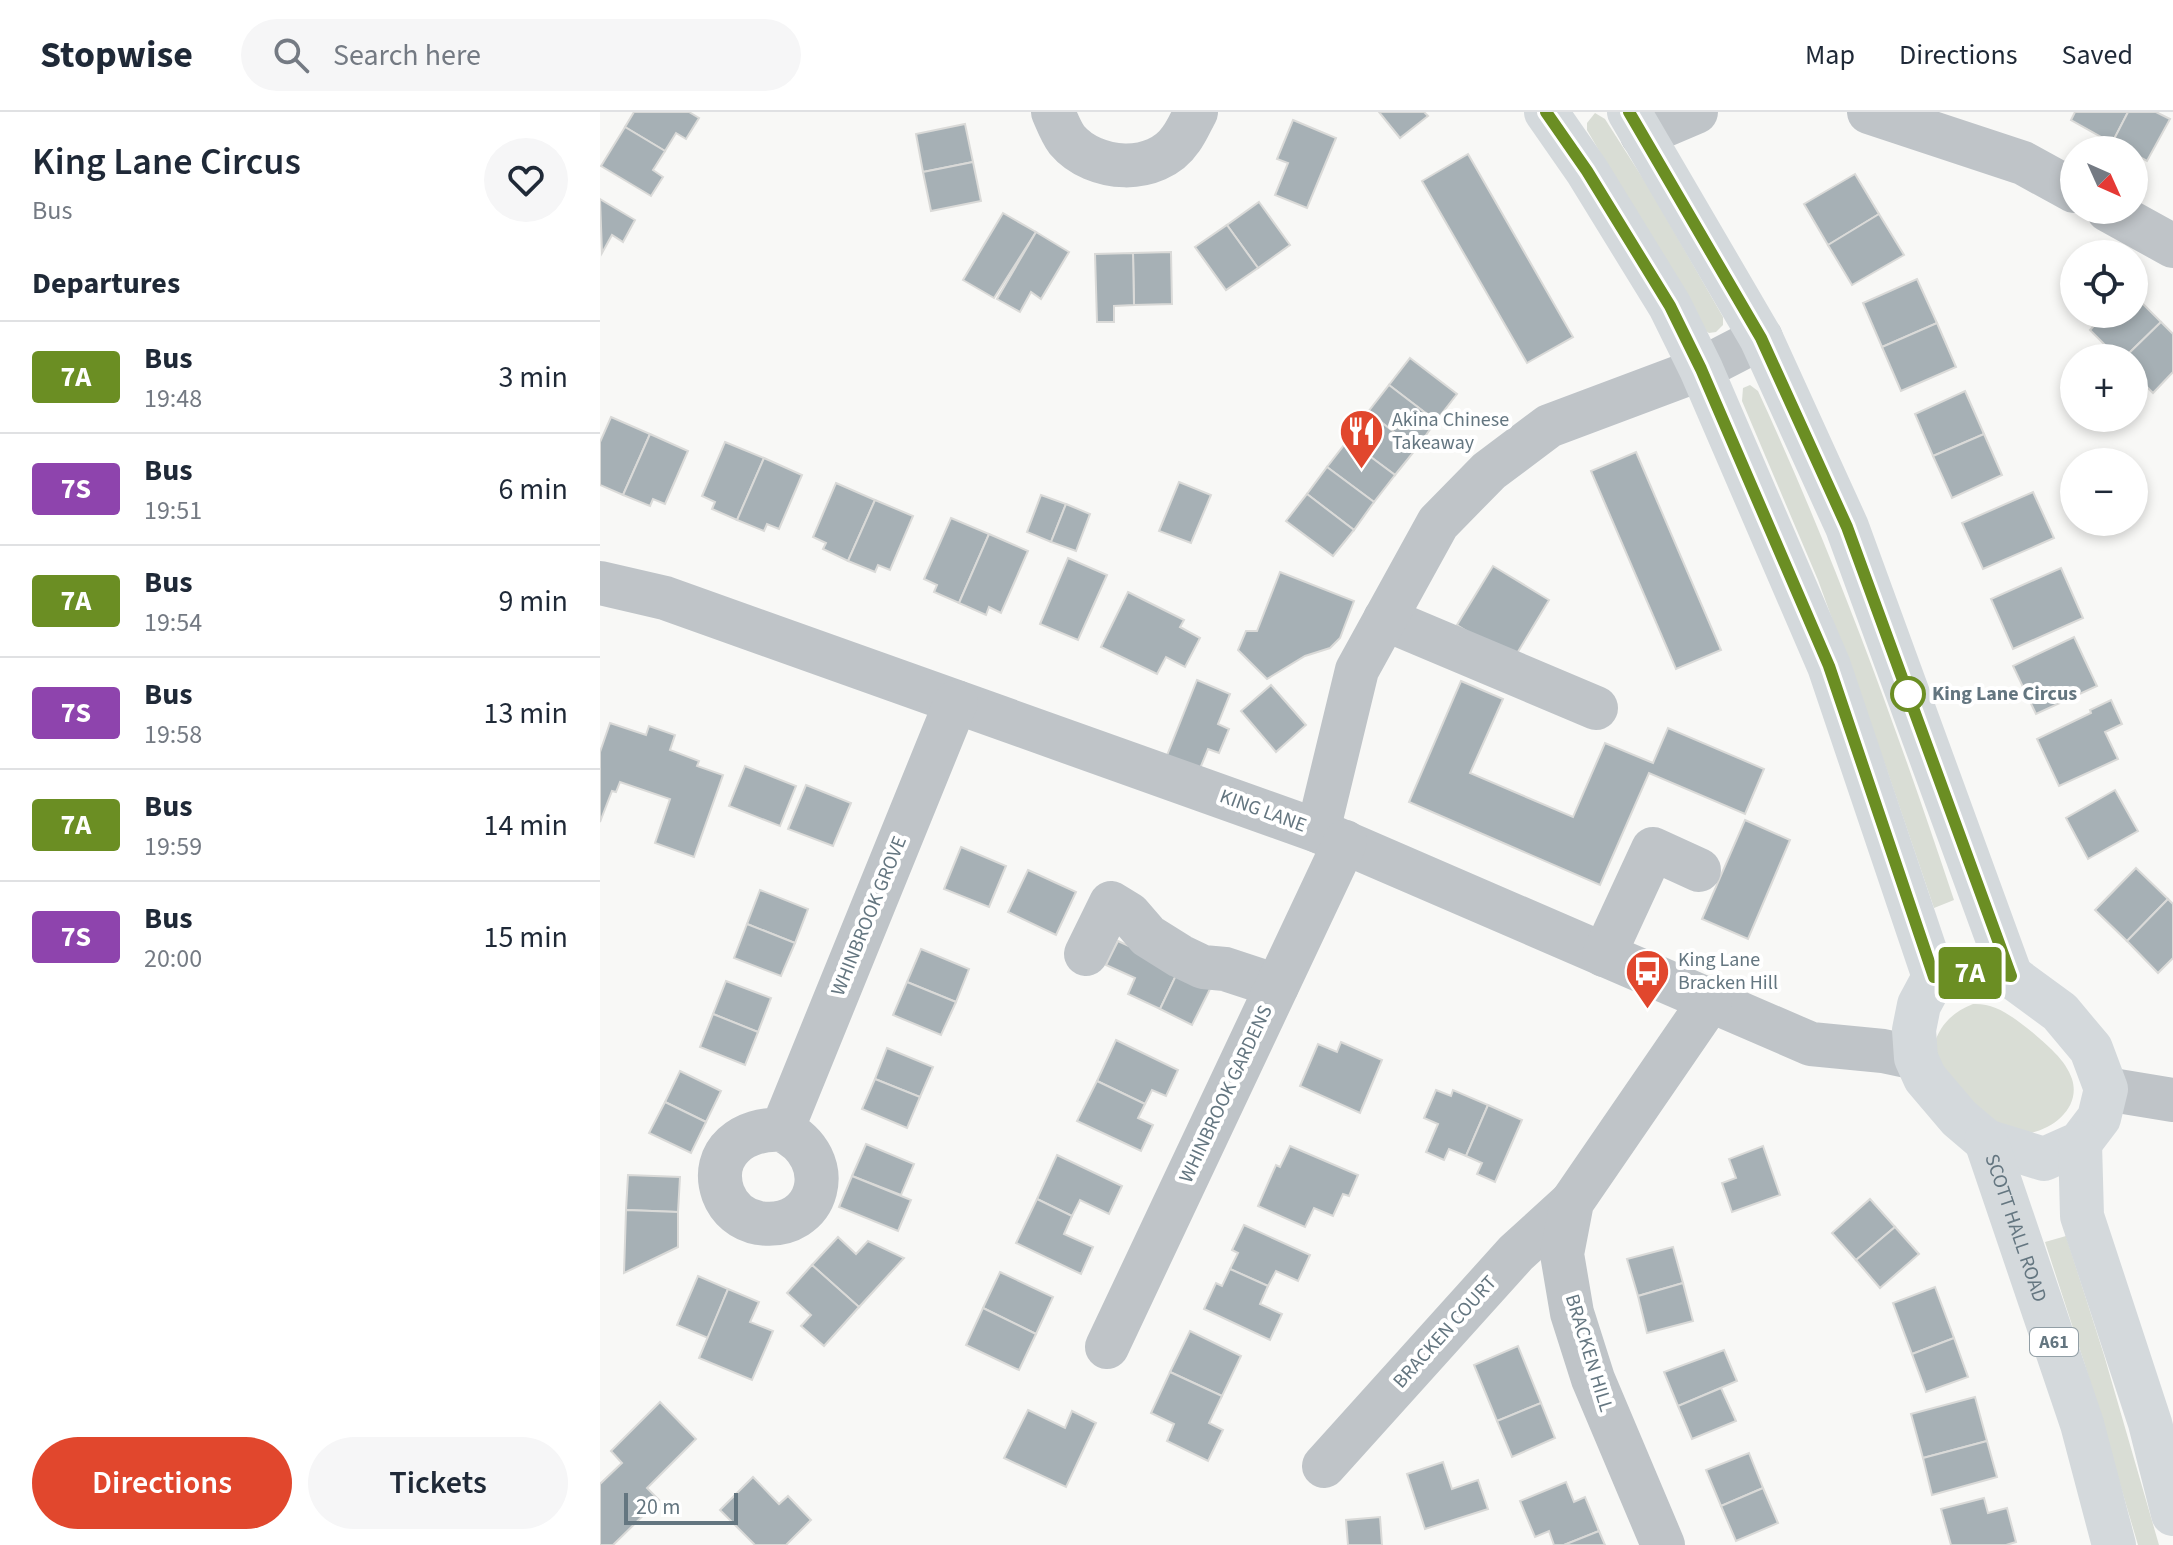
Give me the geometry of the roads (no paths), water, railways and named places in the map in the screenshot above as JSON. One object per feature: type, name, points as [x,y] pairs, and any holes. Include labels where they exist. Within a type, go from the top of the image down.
[{"type":"highway","points":[[1549,113],[1670,306],[1701,369],[1829,666],[1934,977],[1919,1005],[1914,1030],[1916,1058]]},
{"type":"highway","points":[[1636,123],[1761,338],[1847,527],[2011,976]]},
{"type":"highway","points":[[1934,977],[1976,972],[2011,976],[2060,1012],[2091,1049],[2106,1089],[2099,1118],[2080,1143],[2082,1216],[2150,1423],[2173,1514]]},
{"type":"highway","name":"A61","points":[[1916,1058],[1925,1078],[1939,1097],[1986,1141],[2044,1159],[2080,1143]]},
{"type":"highway","name":"SCOTT HALL ROAD","points":[[1986,1141],[2082,1424],[2114,1545]]},
{"type":"street","points":[[1053,112],[1066,139],[1086,156],[1113,166],[1139,165],[1159,157],[1180,142],[1196,112]]},
{"type":"street","points":[[1636,123],[1696,112]]},
{"type":"street","points":[[1869,112],[2023,163],[2060,183]]},
{"type":"street","points":[[2133,224],[2173,246]]},
{"type":"street","name":"WHINBROOK GARDENS","points":[[1107,1347],[1277,986],[1332,836],[1357,670],[1438,523],[1489,471],[1549,426],[1701,369],[1761,338]]},
{"type":"street","name":"KING LANE","points":[[600,583],[665,598],[1332,836],[1811,1044],[1883,1051],[1916,1058]]},
{"type":"street","points":[[1385,619],[1596,708]]},
{"type":"street","name":"WHINBROOK GROVE","points":[[782,1130],[956,702]]},
{"type":"street","points":[[1604,955],[1653,849],[1699,870]]},
{"type":"street","points":[[1086,954],[1111,903],[1129,914],[1148,936],[1180,956],[1203,967],[1225,969],[1277,986]]},
{"type":"street","name":"BRACKEN HILL","points":[[1663,1545],[1593,1379],[1572,1313],[1562,1254],[1572,1202],[1710,1001]]},
{"type":"street","points":[[2106,1089],[2173,1100]]},
{"type":"street","name":"BRACKEN COURT","points":[[1324,1466],[1516,1253],[1572,1202]]},
{"type":"place","name":"Akina Chinese Takeaway","points":[[1361,471]]},
{"type":"place","name":"King Lane Circus","points":[[1908,694]]},
{"type":"place","name":"King Lane Bracken Hill","points":[[1647,1010]]}]
